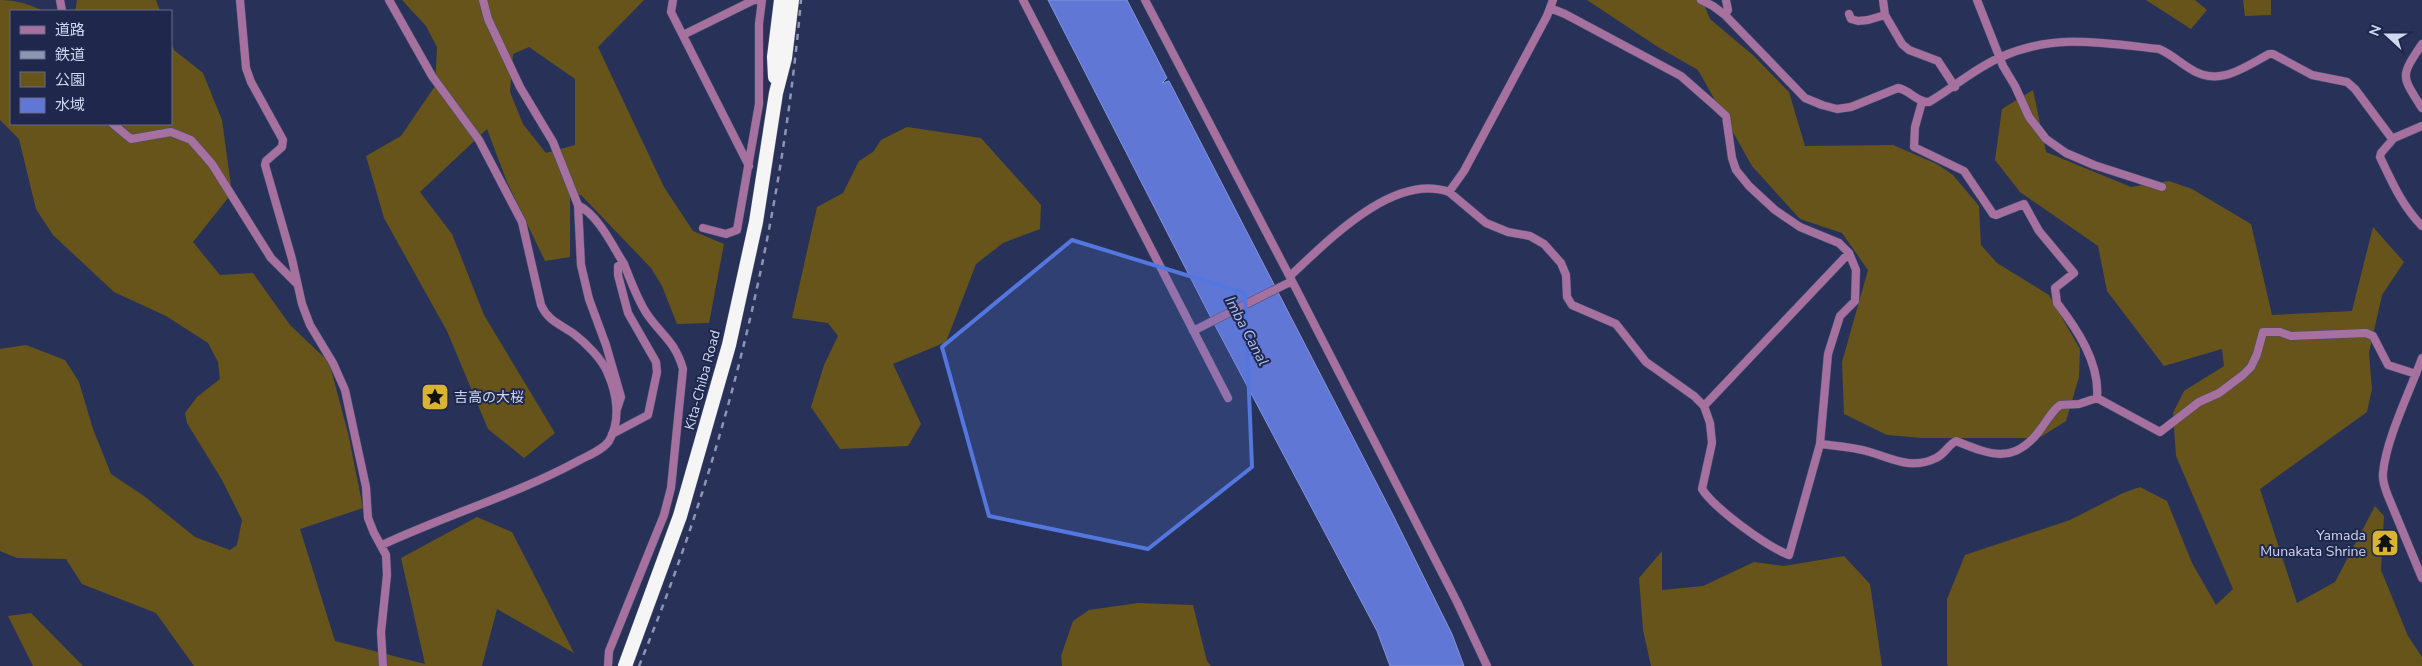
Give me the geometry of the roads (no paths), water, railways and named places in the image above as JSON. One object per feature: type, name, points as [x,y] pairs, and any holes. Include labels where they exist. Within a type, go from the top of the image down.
[{"type":"highway","name":"Kita-Chiba Road","points":[[776,93],[774,57],[781,0]]},
{"type":"highway","name":"Kita-Chiba Road","points":[[624,666],[680,516],[717,390],[756,222],[776,93],[785,58],[792,0]]},
{"type":"street","points":[[240,0],[246,68],[250,82],[283,140],[282,146],[265,164],[292,260],[296,283],[310,325],[334,363],[346,390],[366,487],[368,518],[374,533],[382,545],[387,569],[382,632],[383,666]]},
{"type":"street","points":[[389,0],[432,76],[479,140],[522,222],[541,305],[546,316],[579,338],[601,363],[608,373],[617,411]]},
{"type":"street","points":[[382,545],[414,530],[471,510],[597,451],[608,442],[612,434],[622,398],[589,298],[581,265],[578,205],[562,160],[520,86],[488,19],[483,0]]},
{"type":"street","points":[[672,0],[671,12],[749,166]]},
{"type":"street","points":[[683,35],[754,0],[762,0],[759,24],[759,104],[737,230],[726,234],[703,228]]},
{"type":"street","points":[[1023,0],[1228,398]]},
{"type":"street","points":[[1145,0],[1457,602],[1487,666]]},
{"type":"street","points":[[1449,192],[1464,171],[1553,0]]},
{"type":"street","points":[[1700,0],[1713,6],[1725,16],[1805,98],[1837,109],[1851,107],[1898,88],[1903,89],[1922,102],[1929,102],[2000,57],[2049,42],[2093,42],[2159,49],[2170,54],[2190,69],[2203,75],[2218,78],[2234,73],[2269,54],[2273,54],[2312,75],[2347,82],[2355,89],[2390,136],[2394,138]]},
{"type":"street","points":[[1725,16],[1728,10],[1726,0]]},
{"type":"street","points":[[1883,0],[1885,15],[1902,44],[1909,50],[1938,61],[1955,87]]},
{"type":"street","points":[[1977,0],[2000,57],[2029,117],[2046,139],[2066,153],[2094,165],[2162,186]]},
{"type":"street","points":[[1194,331],[1281,286],[1291,279],[1330,239],[1373,207],[1409,191],[1440,189],[1449,192],[1486,223],[1508,232],[1530,236],[1544,244],[1561,263],[1566,275],[1567,298],[1572,305],[1616,324],[1646,362],[1694,396],[1704,406],[1710,423],[1712,443],[1702,489],[1708,499],[1758,538],[1789,556],[1820,444],[1828,354],[1840,316],[1854,301],[1856,270],[1849,253],[1839,242],[1792,222],[1775,210],[1749,186],[1736,170],[1732,158],[1726,116],[1681,76],[1565,14],[1550,8]]},
{"type":"street","points":[[1849,14],[1851,19],[1858,21],[1885,15]]},
{"type":"street","points":[[2422,44],[2407,67],[2404,76],[2406,84],[2422,108]]},
{"type":"street","points":[[1922,102],[1915,127],[1914,147],[1964,171],[1992,214],[1996,215],[2024,204],[2039,231],[2074,273],[2056,288],[2055,296],[2057,303],[2082,339],[2097,379],[2097,398]]},
{"type":"street","points":[[114,125],[131,140],[171,132],[191,140],[212,164],[271,258],[296,283]]},
{"type":"street","points":[[2422,126],[2394,138],[2381,153],[2380,157],[2399,196],[2410,214],[2422,226]]},
{"type":"street","points":[[578,205],[585,208],[596,222],[624,264],[643,308],[672,342],[683,369],[671,488],[664,516],[609,651],[608,666]]},
{"type":"street","points":[[1704,406],[1849,253]]},
{"type":"street","points":[[612,434],[648,414],[657,372],[653,354],[628,314],[623,298],[618,266],[624,264]]},
{"type":"street","points":[[1820,444],[1869,452],[1904,464],[1915,464],[1936,458],[1956,441],[1993,455],[2002,455],[2012,453],[2027,443],[2060,405],[2079,404],[2097,398],[2160,432],[2199,402],[2219,393],[2243,375],[2251,367],[2263,332],[2280,332],[2291,336],[2366,333],[2374,336],[2388,365],[2419,369]]},
{"type":"street","points":[[2422,358],[2391,440],[2383,473],[2383,482],[2422,578]]},
{"type":"water","name":"Imba Canal","points":[[1048,0],[1127,0],[1167,78],[1162,83],[1169,81],[1392,513],[1452,634],[1464,666],[1390,666],[1377,631],[1209,314]]},
{"type":"railway","points":[[639,666],[670,586],[698,505],[723,423],[745,339],[764,255],[779,171],[792,85],[801,0]]},
{"type":"place","name":"吉高の大桜","points":[[435,397]]},
{"type":"place","name":"Yamada Munakata Shrine","points":[[2385,543]]}]
